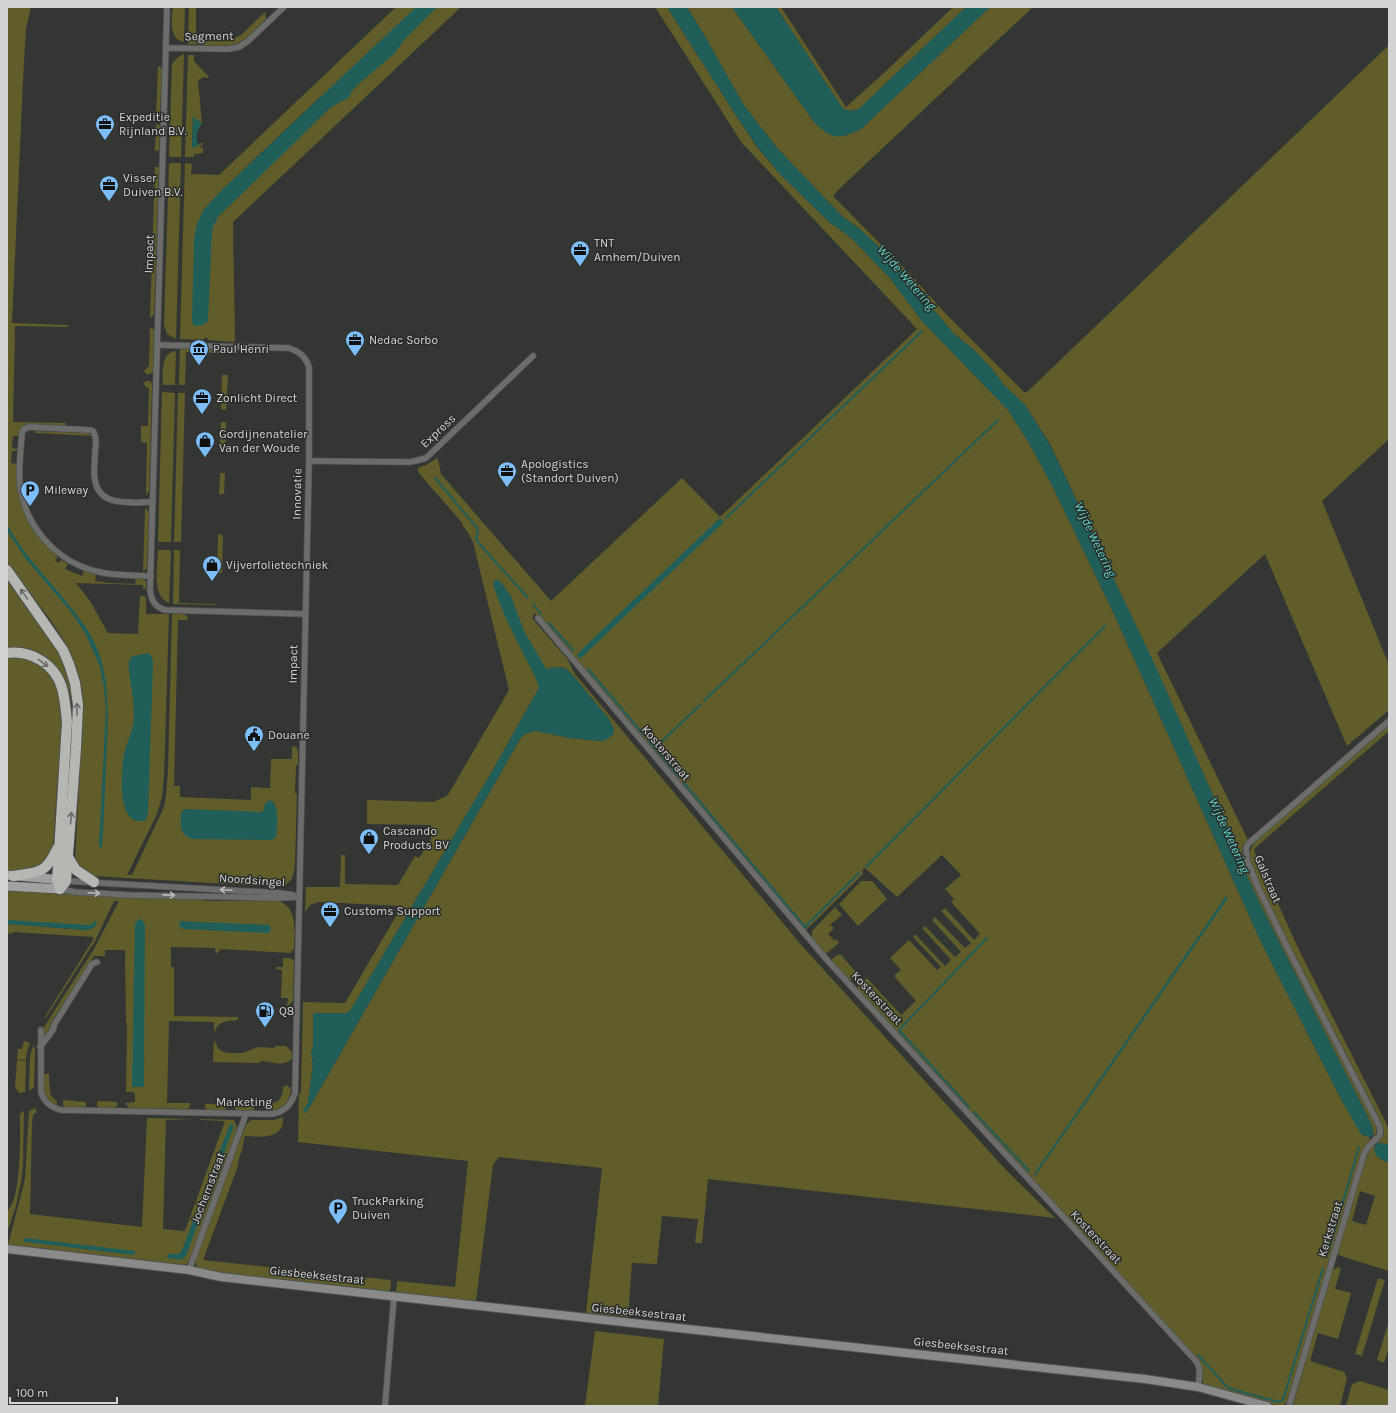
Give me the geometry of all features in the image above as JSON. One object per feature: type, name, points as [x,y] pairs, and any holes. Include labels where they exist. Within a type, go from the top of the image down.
[{"type":"highway","points":[[7,570],[63,650],[75,683],[78,705],[76,748],[65,883]]},
{"type":"highway","points":[[7,653],[17,652],[26,654],[44,662],[56,675],[62,686],[67,722],[58,846],[65,883]]},
{"type":"highway","points":[[10,875],[37,872],[46,868],[58,846]]},
{"type":"highway","points":[[68,857],[76,870],[94,882]]},
{"type":"main road","name":"Noordsingel","points":[[10,875],[65,883]]},
{"type":"main road","name":"Noordsingel","points":[[7,886],[65,883]]},
{"type":"street","name":"Impact","points":[[167,7],[151,598],[157,606],[165,610],[305,614],[299,897]]},
{"type":"street","name":"Segment","points":[[166,48],[228,49],[239,47],[248,41],[284,7]]},
{"type":"street","name":"Innovatie","points":[[158,345],[290,348],[299,351],[306,358],[309,367],[305,614]]},
{"type":"street","name":"Express","points":[[308,461],[409,462],[426,458],[533,356]]},
{"type":"street","points":[[151,576],[115,575],[99,573],[83,568],[62,557],[47,543],[32,522],[22,497],[20,470],[23,430],[29,427],[93,431],[96,439],[94,479],[103,495],[117,502],[153,502]]},
{"type":"street","name":"Kosterstraat","points":[[538,618],[831,965],[1198,1363],[1200,1371],[1198,1387]]},
{"type":"street","name":"Galstraat","points":[[1350,1068],[1287,947],[1257,884],[1247,860],[1246,848],[1248,844],[1389,721]]},
{"type":"street","name":"Noordsingel","points":[[65,883],[94,882],[279,893],[299,897]]},
{"type":"street","name":"Noordsingel","points":[[65,883],[75,892],[278,898],[299,897]]},
{"type":"street","name":"Marketing","points":[[41,1030],[41,1092],[46,1102],[55,1108],[66,1110],[246,1114],[271,1114],[280,1112],[291,1103],[295,1093],[299,897]]},
{"type":"street","points":[[40,1047],[53,1030],[54,1025],[92,964],[96,962]]},
{"type":"street","name":"Kerkstraat","points":[[1289,1406],[1364,1154],[1380,1134],[1378,1122],[1350,1068]]},
{"type":"street","name":"Jochemstraat","points":[[189,1270],[246,1114]]},
{"type":"street","name":"Giesbeeksestraat","points":[[7,1249],[394,1296],[1145,1379],[1198,1387],[1267,1406]]},
{"type":"street","points":[[385,1406],[394,1296]]},
{"type":"shaded area","points":[[7,7],[31,7],[26,28],[12,323],[68,325],[68,327],[15,326],[13,422],[66,423],[66,425],[25,425],[21,429],[19,436],[13,436],[12,448],[18,449],[18,451],[12,451],[11,463],[17,464],[17,479],[21,504],[31,526],[38,536],[58,557],[55,560],[58,563],[61,560],[68,564],[65,569],[82,576],[84,571],[96,575],[95,581],[135,584],[136,578],[146,581],[145,589],[143,589],[143,585],[76,583],[90,601],[108,633],[138,634],[140,596],[144,596],[146,598],[146,614],[169,614],[164,777],[162,797],[157,814],[127,875],[132,875],[164,807],[168,770],[172,614],[184,614],[187,616],[188,620],[178,620],[174,786],[180,786],[180,797],[251,800],[251,787],[270,788],[271,759],[292,759],[292,746],[296,747],[298,751],[298,765],[296,765],[295,793],[297,794],[295,863],[291,880],[285,885],[277,887],[94,876],[84,873],[75,861],[83,726],[81,685],[73,659],[60,633],[7,561]]},
{"type":"shaded area","points":[[173,7],[185,7],[184,42],[175,37],[173,33]]},
{"type":"shaded area","points":[[189,7],[196,7],[196,39],[227,40],[235,38],[241,35],[265,12],[266,19],[247,37],[235,44],[222,46],[188,44]]},
{"type":"shaded area","points":[[396,7],[419,7],[325,95],[321,96],[223,189],[211,231],[216,217],[432,7],[461,7],[233,222],[235,340],[233,342],[208,340],[208,338],[204,338],[204,340],[180,339],[185,163],[192,164],[191,174],[219,175]]},
{"type":"shaded area","points":[[655,7],[667,7],[757,147],[779,173],[829,222],[852,239],[890,278],[922,321],[1008,410],[1029,443],[1052,485],[1115,616],[1260,940],[1341,1099],[1362,1135],[1369,1137],[1371,1140],[1363,1150],[1289,1397],[1284,1405],[1278,1406],[1205,1385],[1202,1379],[1202,1367],[1199,1361],[858,992],[858,987],[867,978],[901,1015],[916,1001],[894,976],[901,970],[890,958],[909,940],[937,970],[941,967],[913,937],[915,934],[945,966],[951,960],[922,928],[925,926],[955,957],[961,952],[932,920],[935,917],[965,948],[971,943],[941,911],[945,908],[974,940],[980,934],[951,902],[954,899],[945,889],[961,875],[942,855],[897,897],[865,868],[862,870],[863,874],[807,929],[803,931],[535,613],[532,618],[568,660],[575,674],[803,947],[1006,1170],[1055,1218],[708,1179],[702,1243],[695,1243],[698,1219],[662,1216],[657,1264],[632,1263],[628,1317],[586,1313],[602,1168],[499,1157],[493,1165],[476,1301],[396,1293],[397,1281],[455,1287],[468,1161],[298,1142],[299,1094],[301,1093],[303,1002],[345,1003],[402,906],[319,902],[310,905],[305,913],[306,887],[340,887],[341,855],[345,855],[345,884],[398,885],[415,856],[419,858],[431,840],[431,825],[367,824],[367,800],[433,802],[448,795],[509,690],[473,542],[462,525],[463,524],[418,472],[418,468],[437,458],[438,459],[441,474],[551,601],[682,478],[720,517],[917,329],[742,143]],"holes":[[[560,667],[565,668],[609,719],[614,730],[613,734],[602,741],[570,738],[536,731],[525,734],[520,739],[308,1110],[303,1111],[308,1103],[313,1064],[311,1054],[313,1046],[313,1013],[346,1013],[350,1011],[494,768],[539,688],[544,670]]]},
{"type":"shaded area","points":[[687,7],[732,7],[814,122],[844,136],[861,129],[990,7],[1033,7],[833,196],[910,274],[944,312],[1024,392],[1027,392],[1389,45],[1389,439],[1322,501],[1389,665],[1389,710],[1347,746],[1265,554],[1157,653],[1248,840],[1242,847],[1243,858],[1258,894],[1373,1119],[1377,1129],[1375,1136],[1372,1125],[1261,906],[1154,664],[1050,444],[1025,405],[1003,384],[993,370],[974,350],[954,334],[926,301],[917,286],[861,230],[843,217],[777,148],[743,104]]},
{"type":"shaded area","points":[[776,7],[781,7],[846,107],[953,7],[966,7],[859,109],[850,111],[843,109]]},
{"type":"shaded area","points":[[184,54],[181,157],[171,157],[169,156],[172,64],[177,58]]},
{"type":"shaded area","points":[[188,55],[194,55],[194,61],[209,77],[204,77],[198,80],[202,124],[193,117],[192,148],[203,142],[203,144],[199,147],[203,147],[203,153],[194,154],[194,157],[185,157]]},
{"type":"shaded area","points":[[158,66],[162,69],[160,114],[156,116]]},
{"type":"shaded area","points":[[156,124],[160,126],[159,150],[155,151]]},
{"type":"shaded area","points":[[181,163],[176,339],[167,334],[164,325],[169,164]]},
{"type":"shaded area","points":[[155,167],[159,167],[154,315],[150,318]]},
{"type":"shaded area","points":[[150,328],[154,330],[153,372],[146,374],[144,371],[149,366]]},
{"type":"shaded area","points":[[180,349],[221,350],[223,353],[186,352],[185,385],[179,385]]},
{"type":"shaded area","points":[[176,351],[175,385],[163,385],[163,369],[165,359],[167,355]]},
{"type":"shaded area","points":[[222,375],[228,375],[226,410],[221,409]]},
{"type":"shaded area","points":[[146,381],[150,381],[152,384],[149,491],[146,495],[147,443],[141,442],[141,426],[148,426],[149,389],[143,384]]},
{"type":"shaded area","points":[[162,392],[175,393],[171,542],[158,542]]},
{"type":"shaded area","points":[[178,393],[185,393],[181,542],[174,542]]},
{"type":"shaded area","points":[[221,422],[226,422],[226,446],[220,446]]},
{"type":"shaded area","points":[[35,431],[88,433],[93,436],[35,433]]},
{"type":"shaded area","points":[[220,473],[225,473],[224,494],[219,494]]},
{"type":"shaded area","points":[[145,508],[149,512],[147,568],[143,572]]},
{"type":"shaded area","points":[[218,534],[223,535],[222,573],[217,573]]},
{"type":"shaded area","points":[[158,550],[171,550],[169,603],[163,599],[158,587]]},
{"type":"shaded area","points":[[174,550],[180,550],[179,603],[216,605],[173,604]]},
{"type":"shaded area","points":[[7,575],[45,629],[65,667],[70,688],[71,709],[68,732],[58,671],[7,649]]},
{"type":"shaded area","points":[[16,657],[35,663],[46,671],[54,682],[60,700],[61,728],[52,853],[41,866],[24,870],[7,870],[7,658]]},
{"type":"shaded area","points":[[1389,725],[1389,731],[1255,848],[1254,851],[1299,950],[1389,1129],[1389,1144],[1379,1143],[1378,1140],[1384,1135],[1381,1121],[1278,923],[1253,869],[1249,854],[1252,846],[1258,839]]},
{"type":"shaded area","points":[[861,881],[872,881],[887,899],[858,926],[839,904]]},
{"type":"shaded area","points":[[7,891],[124,897],[181,898],[209,901],[279,901],[290,909],[293,915],[295,928],[294,949],[290,953],[221,949],[216,954],[215,948],[171,947],[171,967],[174,967],[174,1016],[238,1017],[238,1020],[223,1022],[217,1026],[214,1034],[214,1022],[169,1021],[167,1103],[190,1103],[189,1108],[129,1108],[125,1103],[135,1102],[135,1094],[133,1092],[126,1092],[127,1023],[125,950],[105,950],[105,956],[94,956],[50,1024],[50,1029],[44,1038],[44,1027],[94,949],[119,901],[114,901],[95,941],[45,1019],[46,1015],[93,940],[93,937],[13,932],[12,934],[7,933],[7,924],[86,930],[91,928],[7,923]]},
{"type":"shaded area","points":[[835,907],[842,915],[830,925],[834,928],[828,934],[839,943],[827,953],[824,953],[812,939],[812,931]]},
{"type":"shaded area","points":[[837,955],[841,955],[856,972],[855,976],[851,980],[848,979],[832,962],[832,959]]},
{"type":"shaded area","points":[[283,958],[290,958],[294,961],[293,1001],[287,1007],[288,998],[281,998],[282,970],[276,969],[276,967],[283,967]]},
{"type":"shaded area","points":[[214,1040],[221,1051],[228,1053],[243,1053],[258,1047],[275,1048],[275,1046],[286,1046],[292,1052],[292,1059],[281,1064],[261,1061],[259,1063],[213,1062]]},
{"type":"shaded area","points":[[24,1041],[30,1043],[26,1060],[17,1059],[18,1049],[22,1049]]},
{"type":"shaded area","points":[[33,1046],[35,1048],[34,1087],[29,1091],[30,1056]]},
{"type":"shaded area","points":[[17,1060],[26,1061],[25,1092],[19,1093],[15,1087]]},
{"type":"shaded area","points":[[44,1074],[49,1074],[50,1094],[57,1102],[57,1105],[52,1103],[46,1096],[44,1088]]},
{"type":"shaded area","points":[[286,1085],[291,1088],[287,1102],[276,1110],[266,1111],[264,1104],[276,1102],[282,1095],[283,1087]]},
{"type":"shaded area","points":[[63,1100],[86,1102],[86,1106],[64,1107]]},
{"type":"shaded area","points":[[242,1100],[251,1100],[254,1111],[236,1110],[234,1106],[242,1105]]},
{"type":"shaded area","points":[[97,1101],[117,1102],[117,1106],[114,1108],[98,1108]]},
{"type":"shaded area","points":[[205,1104],[227,1104],[227,1106],[225,1110],[208,1110],[205,1108]]},
{"type":"shaded area","points":[[35,1108],[37,1112],[33,1115],[32,1124],[30,1214],[142,1227],[147,1118],[193,1119],[166,1120],[163,1229],[185,1231],[225,1121],[200,1119],[234,1120],[237,1127],[233,1141],[234,1143],[194,1250],[187,1264],[182,1266],[8,1245],[25,1179],[29,1111]]},
{"type":"shaded area","points":[[24,1111],[23,1165],[21,1182],[16,1206],[7,1233],[7,1211],[12,1204],[18,1180],[20,1114]]},
{"type":"shaded area","points":[[283,1117],[283,1124],[280,1130],[270,1136],[245,1136],[238,1166],[203,1260],[391,1280],[390,1292],[225,1274],[198,1268],[194,1260],[246,1125],[251,1120],[274,1120]]},
{"type":"shaded area","points":[[1374,1144],[1374,1149],[1379,1158],[1389,1163],[1389,1271],[1341,1256],[1337,1253],[1363,1165]],"holes":[[[1360,1191],[1375,1196],[1366,1225],[1352,1221]]]},
{"type":"shaded area","points":[[1338,1267],[1341,1268],[1335,1289],[1351,1293],[1338,1339],[1318,1333],[1310,1361],[1344,1372],[1347,1378],[1340,1406],[1293,1406],[1331,1271]]},
{"type":"shaded area","points":[[1378,1278],[1385,1280],[1362,1356],[1355,1354]]},
{"type":"shaded area","points":[[1389,1321],[1389,1347],[1384,1363],[1377,1360]]},
{"type":"shaded area","points":[[595,1331],[664,1339],[658,1406],[585,1406]]},
{"type":"shaded area","points":[[1360,1381],[1389,1390],[1389,1406],[1346,1406],[1352,1384]]},
{"type":"water","points":[[416,7],[437,7],[405,39],[394,54],[362,81],[353,90],[348,98],[331,107],[218,217],[212,232],[208,321],[203,325],[194,326],[192,321],[194,240],[197,224],[204,209],[223,189]]},
{"type":"water","points":[[667,7],[687,7],[743,104],[777,148],[843,217],[861,230],[917,286],[926,301],[954,334],[974,350],[993,370],[1003,384],[1025,405],[1050,445],[1155,665],[1261,906],[1372,1125],[1373,1134],[1369,1137],[1361,1134],[1341,1099],[1260,940],[1115,616],[1052,485],[1029,443],[1008,410],[922,321],[890,278],[852,239],[829,222],[779,173],[757,146],[737,117]]},
{"type":"water","points":[[732,7],[776,7],[843,109],[850,111],[859,109],[966,7],[990,7],[861,129],[846,135],[836,136],[826,132],[814,122]]},
{"type":"water","points":[[193,116],[202,124],[197,134],[199,145],[192,148]]},
{"type":"water","points":[[720,518],[724,522],[581,658],[579,658],[577,655],[578,653]]},
{"type":"water","points":[[7,524],[25,552],[88,631],[102,662],[107,696],[108,730],[101,848],[99,846],[106,708],[100,666],[85,633],[71,612],[26,559],[8,532]]},
{"type":"water","points":[[494,581],[500,581],[511,596],[524,631],[545,667],[547,669],[556,667],[569,671],[609,719],[614,730],[613,734],[608,739],[602,741],[570,738],[536,731],[525,734],[520,739],[308,1110],[304,1114],[303,1111],[308,1103],[313,1064],[311,1054],[313,1046],[313,1013],[346,1013],[350,1011],[494,768],[539,688],[499,600],[493,584]]},
{"type":"water","points":[[149,653],[153,660],[153,666],[148,811],[146,820],[136,821],[129,816],[125,808],[122,785],[124,754],[134,721],[129,661],[133,656]]},
{"type":"water","points":[[270,800],[273,802],[277,811],[276,837],[272,840],[192,839],[185,834],[181,828],[181,812],[186,809],[261,812],[263,811],[265,804]]},
{"type":"water","points":[[1226,896],[1228,898],[1035,1176],[1034,1174]]},
{"type":"water","points":[[141,919],[145,924],[144,1087],[132,1087],[135,923]]},
{"type":"water","points":[[7,920],[88,925],[93,924],[94,921],[97,921],[93,928],[86,930],[7,924]]},
{"type":"water","points":[[180,921],[269,925],[271,929],[269,933],[183,929],[180,927]]},
{"type":"water","points":[[230,1124],[234,1126],[186,1256],[181,1260],[167,1258],[168,1254],[179,1254],[182,1250]]},
{"type":"water","points":[[1379,1143],[1389,1144],[1389,1163],[1379,1158],[1374,1152],[1375,1146]]},
{"type":"water","points":[[25,1238],[135,1251],[135,1253],[134,1255],[25,1242],[23,1241]]},
{"type":"waterway","points":[[726,518],[922,331]]},
{"type":"waterway","points":[[704,701],[998,420]]},
{"type":"waterway","points":[[435,478],[478,529],[476,540],[528,598]]},
{"type":"waterway","points":[[533,604],[541,614]]},
{"type":"waterway","points":[[549,623],[573,650]]},
{"type":"waterway","points":[[866,867],[1105,626]]},
{"type":"waterway","points":[[588,669],[644,735]]},
{"type":"waterway","points":[[655,748],[700,705]]},
{"type":"waterway","points":[[648,740],[679,777]]},
{"type":"waterway","points":[[684,783],[805,927],[859,873]]},
{"type":"waterway","points":[[969,1107],[899,1030],[987,938]]},
{"type":"waterway","points":[[974,1112],[1029,1171]]},
{"type":"waterway","name":"Wijde Wetering","points":[[1370,1133],[1379,1146]]},
{"type":"waterway","points":[[1327,1256],[1359,1147]]},
{"type":"waterway","points":[[1198,1355],[1228,1388],[1278,1402],[1283,1400],[1323,1268]]},
{"type":"place","name":"Expeditie Rijnland B.V.","points":[[105,141]]},
{"type":"place","name":"Visser Duiven B.V.","points":[[109,202]]},
{"type":"place","name":"TNT Arnhem/Duiven","points":[[580,267]]},
{"type":"place","name":"Nedac Sorbo","points":[[355,357]]},
{"type":"place","name":"Paul Henri","points":[[199,366]]},
{"type":"place","name":"Zonlicht Direct","points":[[202,415]]},
{"type":"place","name":"Gordijnenatelier Van der Woude","points":[[205,458]]},
{"type":"place","name":"Apologistics (Standort Duiven)","points":[[507,488]]},
{"type":"place","name":"Mileway","points":[[30,507]]},
{"type":"place","name":"Vijverfolietechniek","points":[[212,582]]},
{"type":"place","name":"Douane","points":[[254,752]]},
{"type":"place","name":"Cascando Products BV","points":[[369,855]]},
{"type":"place","name":"Customs Support","points":[[330,928]]},
{"type":"place","name":"Q8","points":[[265,1028]]},
{"type":"place","name":"TruckParking Duiven","points":[[338,1225]]}]
